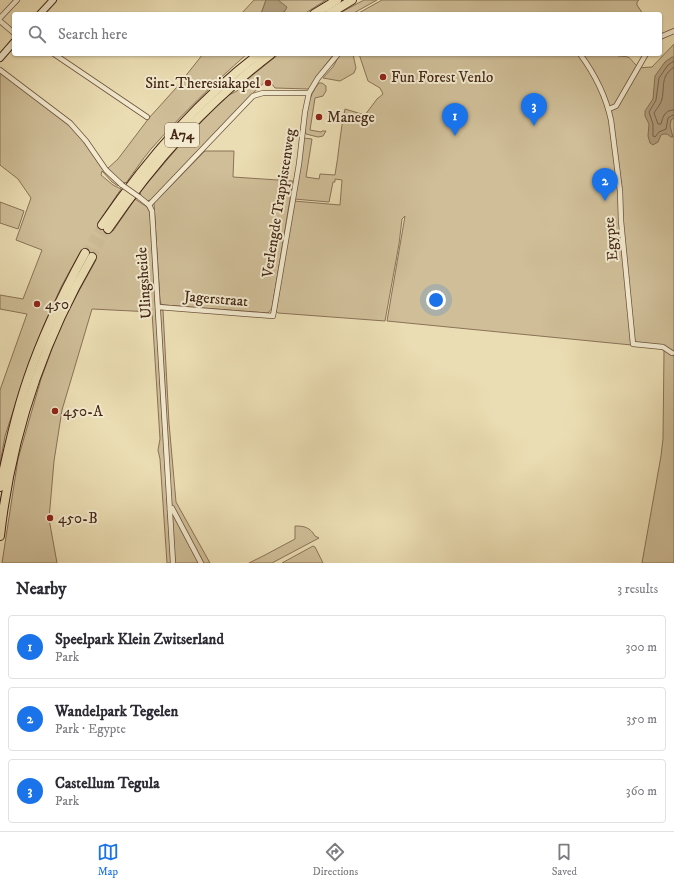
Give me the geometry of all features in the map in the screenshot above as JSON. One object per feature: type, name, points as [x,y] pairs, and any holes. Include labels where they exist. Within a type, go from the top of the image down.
[{"type":"highway","points":[[317,12],[337,0]]},
{"type":"highway","points":[[332,12],[352,0]]},
{"type":"highway","name":"A74","points":[[256,56],[228,79],[182,124],[137,176],[105,227],[166,152],[199,116],[268,56]]},
{"type":"highway","points":[[0,487],[18,409],[28,378],[57,307],[88,255],[45,353],[34,382],[16,443],[3,508],[0,536]]},
{"type":"main road","points":[[42,12],[53,0]]},
{"type":"main road","points":[[0,58],[12,44]]},
{"type":"street","points":[[0,18],[16,0]]},
{"type":"street","points":[[0,21],[12,31]]},
{"type":"street","points":[[662,36],[674,31]]},
{"type":"street","points":[[57,56],[147,117]]},
{"type":"street","points":[[0,70],[70,123],[78,131],[106,170],[122,185],[149,205],[253,96],[263,93],[309,93],[318,78],[336,56]]},
{"type":"street","name":"Egypte","points":[[581,56],[594,77],[609,109],[620,191],[621,221],[633,344],[663,347],[672,352]]},
{"type":"street","points":[[609,109],[616,106],[645,56]]},
{"type":"street","name":"Verlengde Trappistenweg","points":[[273,316],[299,164],[309,93]]},
{"type":"street","name":"Ulingsheide","points":[[149,205],[152,211],[173,563]]},
{"type":"street","name":"Jagerstraat","points":[[158,307],[273,316]]},
{"type":"street","points":[[170,509],[172,508],[201,563]]},
{"type":"shaded area","points":[[254,0],[266,0],[262,12],[243,12]]},
{"type":"shaded area","points":[[278,0],[326,0],[307,12],[283,12],[285,11]]},
{"type":"shaded area","points":[[364,0],[377,0],[356,12],[342,12]]},
{"type":"shaded area","points":[[382,0],[639,0],[637,5],[642,12],[361,12]]},
{"type":"shaded area","points":[[674,44],[674,563],[642,563],[663,439],[664,351],[662,348],[387,321],[405,216],[402,219],[385,321],[278,313],[276,311],[294,201],[340,205],[342,180],[335,179],[329,202],[294,199],[304,138],[312,139],[306,177],[319,179],[320,174],[335,175],[345,109],[365,115],[377,99],[383,94],[380,88],[368,81],[360,56],[618,56],[629,58],[637,66],[636,68],[652,67]]},
{"type":"shaded area","points":[[201,56],[245,56],[174,124],[151,149],[126,183],[125,182],[123,184],[107,169],[118,159],[149,118],[176,88]]},
{"type":"shaded area","points":[[276,56],[332,56],[316,77],[309,89],[275,88],[268,79],[151,200],[146,201],[140,196],[141,194],[139,193],[184,140],[229,95],[237,91],[244,82]]},
{"type":"shaded area","points":[[339,56],[353,56],[356,68],[354,73],[340,81],[323,78],[333,67]]},
{"type":"shaded area","points":[[0,73],[69,124],[77,132],[102,168],[119,185],[118,186],[112,182],[102,171],[101,175],[113,185],[121,189],[98,223],[113,231],[135,199],[147,207],[150,213],[171,563],[167,563],[160,459],[158,450],[160,439],[152,312],[92,309],[62,410],[54,461],[49,519],[57,563],[2,563],[18,459],[41,379],[57,335],[68,311],[96,260],[81,251],[62,285],[43,327],[27,369],[5,436],[0,464],[0,390],[27,314],[0,309],[0,295],[23,299],[42,250],[16,240],[31,198],[18,179],[0,165]]},
{"type":"shaded area","points":[[319,83],[326,86],[326,91],[323,96],[315,98],[310,130],[321,132],[326,131],[323,136],[318,137],[306,134],[304,130],[310,99]]},
{"type":"shaded area","points":[[205,151],[234,151],[233,177],[293,181],[272,308],[268,313],[161,304],[154,203]]},
{"type":"shaded area","points":[[0,202],[24,211],[18,229],[0,223]]},
{"type":"shaded area","points":[[160,310],[163,310],[169,423],[176,502],[210,563],[203,563],[171,504]]},
{"type":"shaded area","points":[[174,515],[199,563],[175,563],[172,516]]},
{"type":"shaded area","points":[[295,526],[306,528],[319,538],[272,563],[249,563],[295,539]]},
{"type":"shaded area","points":[[313,546],[315,547],[323,563],[282,563]]},
{"type":"water","points":[[266,0],[278,0],[287,7],[283,12],[262,12]]},
{"type":"water","points":[[674,57],[674,118],[671,120],[670,126],[673,137],[666,134],[661,135],[658,142],[653,145],[650,143],[648,136],[649,124],[645,116],[645,111],[653,99],[655,76],[665,62]]},
{"type":"tunnel","points":[[85,253],[102,225]]},
{"type":"tunnel","points":[[92,257],[108,229]]},
{"type":"place","name":"Fun Forest Venlo","points":[[383,77]]},
{"type":"place","name":"Sint-Theresiakapel","points":[[268,83]]},
{"type":"place","name":"Manege","points":[[319,117]]},
{"type":"place","name":"Castellum Tegula","points":[[534,126]]},
{"type":"place","name":"Speelpark Klein Zwitserland","points":[[455,136]]},
{"type":"place","name":"Wandelpark Tegelen","points":[[605,201]]},
{"type":"place","name":"450","points":[[37,304]]},
{"type":"place","name":"450-A","points":[[55,411]]},
{"type":"place","name":"450-B","points":[[50,518]]}]
